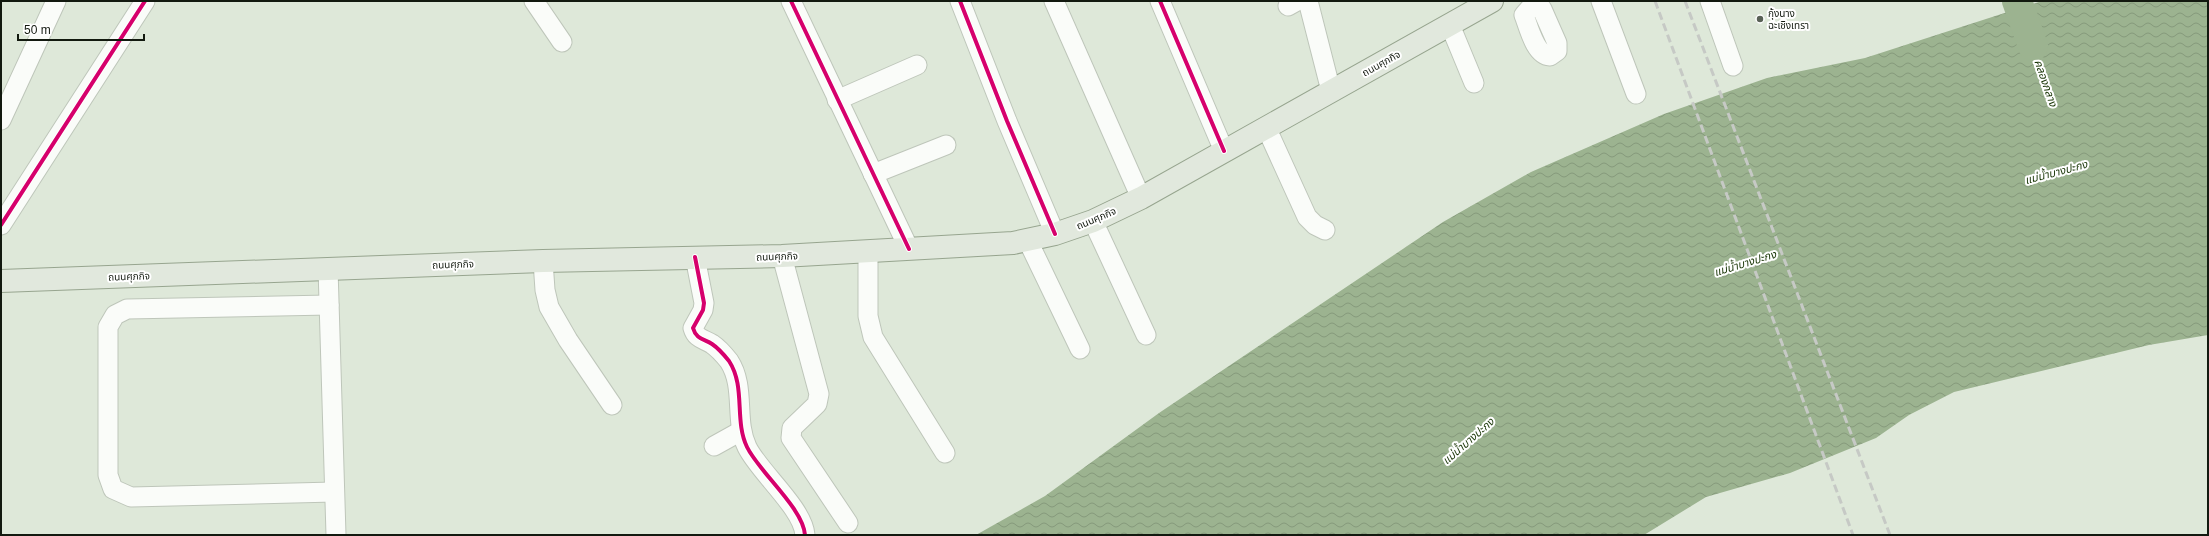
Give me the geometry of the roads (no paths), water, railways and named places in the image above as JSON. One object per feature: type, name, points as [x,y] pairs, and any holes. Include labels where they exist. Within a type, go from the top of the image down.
[{"type":"main road","name":"ถนนศุภกิจ","points":[[1,281],[544,261],[782,256],[1028,241],[1055,234],[1093,221],[1141,198],[1224,150],[1450,25],[1484,3]]},
{"type":"street","points":[[1,120],[56,1]]},
{"type":"street","points":[[1,225],[145,1]]},
{"type":"street","points":[[534,1],[562,42]]},
{"type":"street","points":[[791,1],[909,249]]},
{"type":"street","points":[[960,1],[1007,122],[1055,234]]},
{"type":"street","points":[[1054,1],[1141,198]]},
{"type":"street","points":[[1160,1],[1224,150]]},
{"type":"street","points":[[1308,1],[1331,91]]},
{"type":"street","points":[[1600,1],[1636,94]]},
{"type":"street","points":[[1710,1],[1733,66]]},
{"type":"street","points":[[1450,25],[1474,83]]},
{"type":"street","points":[[837,100],[917,65]]},
{"type":"street","points":[[1266,127],[1306,217],[1315,225],[1325,230]]},
{"type":"street","points":[[873,174],[946,145]]},
{"type":"street","points":[[1093,221],[1146,335]]},
{"type":"street","points":[[1028,241],[1080,349]]},
{"type":"street","points":[[868,251],[868,316],[874,337],[945,453]]},
{"type":"street","points":[[782,256],[819,394],[817,404],[792,428],[791,438],[848,523]]},
{"type":"street","points":[[695,257],[704,303],[703,310],[692,328],[698,337],[713,344],[730,362],[737,383],[742,431],[748,449],[798,516],[805,535]]},
{"type":"street","points":[[544,261],[545,290],[549,307],[568,340],[612,405]]},
{"type":"street","points":[[328,268],[336,535]]},
{"type":"street","points":[[329,305],[127,309],[115,314],[108,327],[108,475],[113,489],[131,497],[334,492]]},
{"type":"street","points":[[714,446],[742,431]]},
{"type":"water","name":"แม่น้ำบางปะกง","points":[[2042,1],[2208,1],[2208,335],[2149,345],[1954,392],[1909,415],[1876,438],[1790,473],[1706,497],[1644,535],[976,535],[1045,496],[1159,413],[1443,222],[1531,172],[1664,114],[1767,78],[1865,58]]},
{"type":"waterway","name":"คลองกลาง","points":[[2017,1],[2033,46]]},
{"type":"railway","points":[[1655,1],[1853,535]]},
{"type":"railway","points":[[1685,1],[1890,535]]},
{"type":"place","name":"กุ้งนาง ฉะเชิงเทรา","points":[[1760,19]]}]
